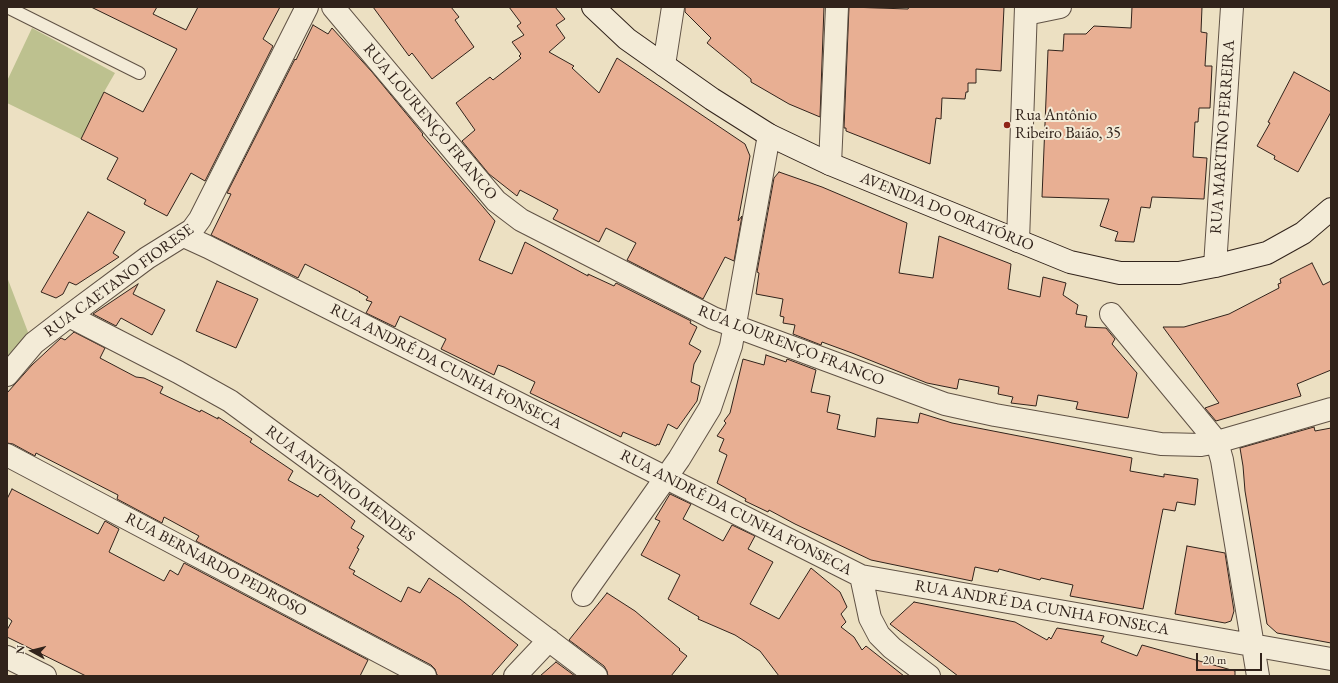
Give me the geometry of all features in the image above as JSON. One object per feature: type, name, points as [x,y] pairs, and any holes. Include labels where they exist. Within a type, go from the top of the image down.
[{"type":"street","name":"RUA CAETANO FIORESE","points":[[7,375],[34,343],[147,258],[192,230],[200,219],[307,7]]},
{"type":"street","name":"RUA LOURENÇO FRANCO","points":[[332,7],[496,201],[521,220],[713,318],[945,404],[995,415],[1161,444],[1201,445],[1217,442],[1331,409]]},
{"type":"street","name":"AVENIDA DO ORATÓRIO","points":[[593,7],[627,39],[712,99],[769,135],[830,164],[1070,262],[1120,273],[1179,273],[1215,266],[1267,253],[1303,233],[1331,209]]},
{"type":"street","points":[[664,65],[673,7]]},
{"type":"street","points":[[830,164],[837,7]]},
{"type":"street","points":[[1018,241],[1026,10],[1060,7]]},
{"type":"street","name":"RUA MARTINO FERREIRA","points":[[1215,266],[1232,7]]},
{"type":"street","points":[[583,595],[665,478],[710,408],[731,346],[769,135]]},
{"type":"street","name":"RUA ANDRÉ DA CUNHA FONSECA","points":[[184,236],[860,576],[1331,659]]},
{"type":"street","points":[[1111,314],[1217,442],[1222,460],[1258,676]]},
{"type":"street","name":"RUA ANTÔNIO MENDES","points":[[69,316],[178,372],[230,402],[332,476],[596,676]]},
{"type":"street","name":"RUA BERNARDO PEDROSO","points":[[7,455],[425,676]]},
{"type":"street","points":[[860,576],[870,618],[879,635],[892,648],[929,676]]},
{"type":"street","points":[[515,676],[549,640]]},
{"type":"street","points":[[7,657],[45,676]]},
{"type":"lane","points":[[7,7],[138,73]]},
{"type":"green space","points":[[32,28],[115,73],[81,139],[7,103],[7,81]]},
{"type":"green space","points":[[7,277],[31,340],[7,368]]},
{"type":"building","points":[[91,7],[157,7],[153,14],[186,30],[198,7],[280,7],[263,39],[273,46],[205,181],[191,173],[167,216],[144,204],[146,200],[107,179],[118,158],[81,139],[104,92],[143,112],[177,49]]},
{"type":"building","points":[[373,7],[451,7],[459,17],[455,20],[474,47],[432,79],[412,53],[409,56]]},
{"type":"building","points":[[509,7],[555,7],[565,19],[556,25],[565,38],[549,52],[574,66],[572,68],[599,93],[617,58],[745,144],[750,156],[738,221],[742,216],[734,261],[725,257],[703,299],[627,260],[636,243],[606,228],[599,242],[553,219],[558,210],[520,190],[517,196],[489,174],[462,141],[475,130],[456,103],[490,77],[493,80],[521,58],[519,56],[521,54],[512,42],[524,35],[517,26],[521,23]]},
{"type":"building","points":[[685,7],[824,7],[820,117],[789,104],[751,82],[751,79],[707,43],[711,38],[685,12]]},
{"type":"building","points":[[849,7],[908,9],[909,7],[1004,7],[1001,71],[976,69],[976,83],[968,83],[968,92],[966,92],[965,99],[942,98],[941,119],[936,118],[930,164],[846,131],[846,128],[844,128]]},
{"type":"building","points":[[1132,7],[1202,7],[1201,32],[1207,33],[1205,66],[1212,66],[1210,108],[1199,108],[1198,122],[1195,122],[1193,157],[1207,158],[1204,199],[1152,197],[1150,208],[1141,207],[1134,242],[1115,241],[1118,232],[1100,226],[1109,199],[1042,197],[1048,50],[1063,51],[1064,34],[1086,34],[1094,26],[1131,28]]},
{"type":"building","points":[[313,25],[328,34],[332,28],[372,72],[423,134],[422,135],[495,221],[479,260],[512,274],[525,242],[588,276],[588,274],[614,286],[616,283],[691,321],[690,323],[697,327],[689,344],[701,351],[694,364],[691,382],[700,386],[697,401],[677,429],[668,424],[659,445],[657,444],[656,446],[623,432],[621,437],[530,393],[535,382],[504,367],[498,365],[494,375],[441,349],[446,339],[400,316],[395,327],[366,313],[372,302],[366,300],[368,297],[305,264],[298,278],[211,235],[231,194],[227,193]]},
{"type":"building","points":[[1294,72],[1331,92],[1331,112],[1298,172],[1274,159],[1275,156],[1257,146],[1270,123],[1268,122]]},
{"type":"building","points":[[779,172],[822,187],[907,223],[899,273],[933,278],[939,236],[1011,264],[1008,289],[1040,297],[1043,277],[1066,283],[1063,295],[1078,305],[1076,314],[1087,316],[1085,327],[1106,328],[1115,339],[1112,344],[1137,373],[1128,418],[1076,409],[1078,402],[1038,395],[1036,406],[1011,403],[1013,397],[998,394],[999,387],[959,379],[957,389],[927,383],[822,342],[821,345],[793,334],[795,325],[783,323],[784,317],[780,316],[783,299],[756,294],[759,273],[757,272],[774,178]]},
{"type":"building","points":[[88,212],[125,232],[113,253],[119,257],[76,285],[69,282],[63,294],[56,298],[41,292]]},
{"type":"building","points":[[1312,263],[1323,285],[1331,281],[1331,370],[1297,384],[1301,396],[1216,421],[1205,408],[1219,403],[1163,327],[1184,327],[1229,314],[1279,288],[1278,284],[1281,283],[1280,279]]},
{"type":"building","points":[[217,281],[258,299],[236,348],[196,331]]},
{"type":"building","points":[[138,284],[133,294],[165,310],[152,335],[121,318],[116,326],[93,314]]},
{"type":"building","points":[[74,332],[105,348],[100,358],[136,377],[144,378],[163,387],[160,393],[200,412],[201,410],[218,419],[218,417],[252,439],[250,442],[293,471],[288,480],[318,497],[320,494],[355,521],[351,528],[364,536],[357,548],[359,549],[349,568],[355,571],[353,574],[401,602],[408,587],[420,593],[429,578],[460,599],[518,645],[491,676],[437,675],[435,669],[431,665],[196,541],[199,536],[164,517],[162,523],[117,499],[118,495],[36,453],[35,456],[13,444],[7,443],[7,393],[32,365],[61,338],[65,340]]},
{"type":"building","points":[[766,355],[786,362],[787,359],[816,370],[811,392],[830,396],[827,412],[840,415],[837,429],[875,437],[877,418],[918,423],[920,413],[952,423],[1132,458],[1130,471],[1164,477],[1164,474],[1198,479],[1195,505],[1177,502],[1175,511],[1163,509],[1143,609],[1070,596],[1073,585],[1041,578],[1040,580],[999,569],[998,572],[975,567],[972,581],[871,560],[769,510],[768,512],[745,501],[746,499],[717,483],[727,455],[719,451],[724,439],[717,436],[726,423],[724,421],[730,413],[743,359],[764,365]]},
{"type":"building","points":[[1314,427],[1315,431],[1331,428],[1331,643],[1277,633],[1267,624],[1245,491],[1240,448]]},
{"type":"building","points":[[12,489],[98,534],[105,521],[119,529],[109,552],[164,581],[170,570],[178,575],[184,563],[368,660],[360,676],[86,676],[7,637],[7,630],[12,621],[7,617],[7,499]]},
{"type":"building","points":[[670,494],[691,504],[683,519],[723,541],[732,525],[755,536],[748,549],[773,562],[750,604],[779,619],[811,568],[840,592],[847,607],[841,614],[846,622],[841,627],[854,637],[862,650],[866,646],[904,676],[779,676],[760,651],[735,635],[698,619],[699,617],[668,599],[680,575],[641,555],[660,521],[655,519]]},
{"type":"building","points":[[1187,546],[1225,553],[1234,611],[1231,621],[1225,623],[1175,614]]},
{"type":"building","points":[[607,593],[635,611],[687,656],[671,676],[608,676],[604,666],[569,640]]},
{"type":"building","points":[[914,602],[1015,622],[1047,640],[1049,637],[1051,639],[1057,628],[1104,636],[1101,642],[1137,656],[1142,645],[1235,671],[1235,676],[958,676],[890,624]]},
{"type":"building","points":[[556,662],[575,676],[540,676]]},
{"type":"place","name":"Rua Antônio Ribeiro Baião, 35","points":[[1007,125]]}]
